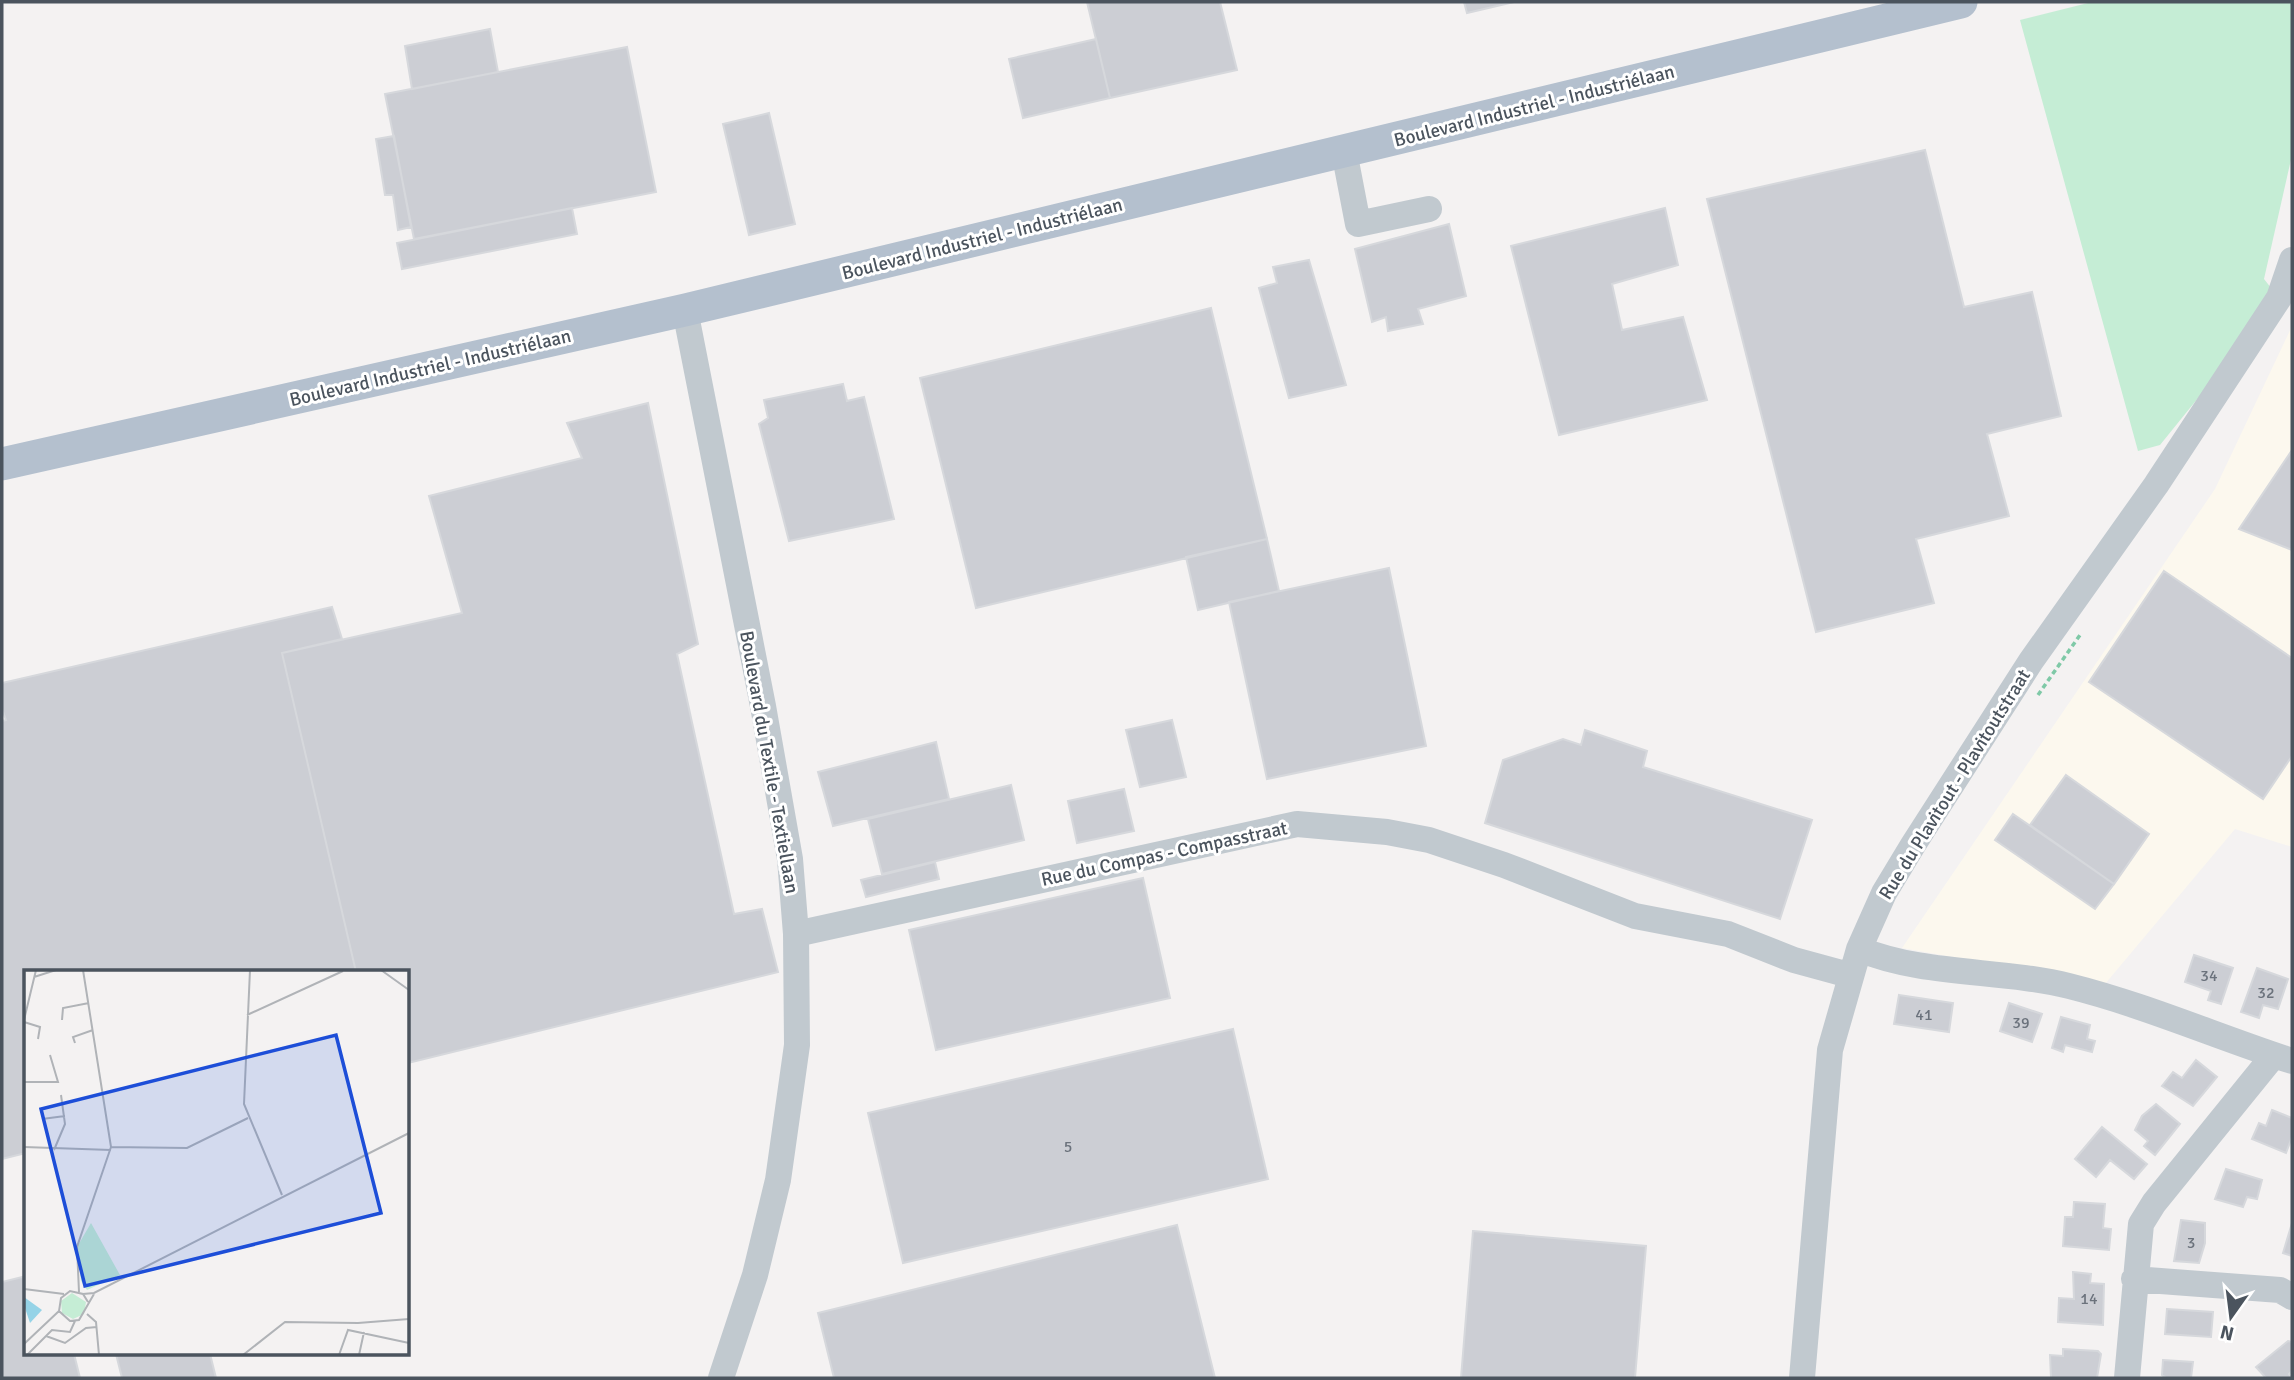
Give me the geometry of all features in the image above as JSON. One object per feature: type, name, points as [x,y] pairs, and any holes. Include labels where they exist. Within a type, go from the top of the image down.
[{"type":"main road","name":"Boulevard Industriel - Industriélaan","points":[[2,464],[685,310],[1961,2]]},
{"type":"street","points":[[1344,151],[1358,225],[1429,209]]},
{"type":"street","name":"Rue du Plavitout - Plavitoutstraat","points":[[1802,1378],[1830,1050],[1849,975],[1859,949],[1884,893],[2031,661],[2157,485],[2279,299],[2292,260]]},
{"type":"street","name":"Boulevard du Textile - Textiellaan","points":[[685,310],[768,731],[790,859],[796,933],[797,1045],[778,1180],[755,1275],[721,1378]]},
{"type":"street","name":"Rue du Compas - Compasstraat","points":[[796,933],[1297,824],[1387,832],[1429,840],[1504,865],[1635,916],[1728,934],[1794,960],[1849,975]]},
{"type":"street","points":[[1859,949],[1899,961],[2030,978],[2070,986],[2283,1058],[2154,1203],[2141,1224],[2127,1378]]},
{"type":"street","points":[[2134,1279],[2280,1290],[2292,1297]]},
{"type":"path","points":[[2033,703],[2086,626]]},
{"type":"shaded area","points":[[2292,326],[2292,847],[2235,829],[2105,984],[1902,948],[2215,489]]},
{"type":"green space","points":[[2092,2],[2292,2],[2292,155],[2264,279],[2279,298],[2160,445],[2138,451],[2020,20]]},
{"type":"building","points":[[1087,2],[1220,2],[1237,70],[1110,98]]},
{"type":"building","points":[[1464,2],[1514,2],[1467,13]]},
{"type":"building","points":[[490,29],[498,72],[412,89],[405,46]]},
{"type":"building","points":[[1096,39],[1110,98],[1023,118],[1009,59]]},
{"type":"building","points":[[627,47],[656,192],[414,239],[385,94]]},
{"type":"building","points":[[769,113],[795,224],[749,235],[723,124]]},
{"type":"building","points":[[394,136],[411,227],[398,230],[393,195],[385,195],[376,139]]},
{"type":"building","points":[[1925,150],[1964,307],[2032,292],[2061,416],[1987,434],[2009,516],[1916,539],[1934,603],[1816,632],[1707,199]]},
{"type":"building","points":[[572,208],[577,234],[402,269],[397,243]]},
{"type":"building","points":[[1665,208],[1678,265],[1612,284],[1622,330],[1683,317],[1707,400],[1559,435],[1511,246]]},
{"type":"building","points":[[1449,224],[1466,296],[1418,309],[1423,324],[1388,331],[1386,317],[1372,322],[1355,249]]},
{"type":"building","points":[[1309,260],[1346,385],[1289,398],[1259,288],[1277,283],[1273,267]]},
{"type":"building","points":[[1211,308],[1267,539],[976,608],[920,378]]},
{"type":"building","points":[[843,384],[847,401],[864,397],[894,519],[789,541],[759,424],[768,418],[764,400]]},
{"type":"building","points":[[648,403],[698,644],[677,654],[734,914],[762,909],[778,972],[410,1063],[410,970],[356,970],[282,653],[462,613],[429,496],[582,458],[567,423]]},
{"type":"building","points":[[2292,450],[2292,550],[2239,529]]},
{"type":"building","points":[[1267,539],[1279,591],[1198,610],[1186,557]]},
{"type":"building","points":[[1389,568],[1426,746],[1267,779],[1229,602]]},
{"type":"building","points":[[2164,571],[2292,658],[2292,756],[2263,799],[2089,682]]},
{"type":"building","points":[[332,607],[342,639],[282,653],[356,970],[24,970],[24,1154],[2,1159],[2,721],[6,720],[2,709],[2,683]]},
{"type":"building","points":[[1172,720],[1186,777],[1140,787],[1126,730]]},
{"type":"building","points":[[1585,730],[1647,751],[1643,767],[1812,820],[1780,919],[1485,823],[1503,760],[1563,739],[1581,745]]},
{"type":"building","points":[[936,742],[949,799],[833,826],[818,772]]},
{"type":"building","points":[[2066,775],[2149,834],[2114,884],[2030,825]]},
{"type":"building","points":[[1011,785],[1024,840],[882,874],[868,819]]},
{"type":"building","points":[[1124,789],[1134,831],[1077,843],[1068,801]]},
{"type":"building","points":[[2013,814],[2114,884],[2095,909],[1995,840]]},
{"type":"building","points":[[935,862],[939,879],[866,897],[861,880]]},
{"type":"building","points":[[1143,878],[1170,998],[936,1050],[909,930]]},
{"type":"building","points":[[2194,955],[2233,968],[2221,1004],[2208,1000],[2211,991],[2185,982]]},
{"type":"building","points":[[2257,968],[2288,979],[2278,1009],[2263,1005],[2259,1018],[2241,1012]]},
{"type":"building","points":[[1899,995],[1953,1003],[1949,1032],[1894,1024]]},
{"type":"building","points":[[2009,1003],[2042,1014],[2032,1042],[2000,1031]]},
{"type":"building","points":[[2061,1017],[2090,1025],[2087,1039],[2095,1041],[2092,1052],[2065,1045],[2063,1052],[2052,1048]]},
{"type":"building","points":[[1233,1029],[1268,1179],[903,1263],[868,1113]]},
{"type":"building","points":[[2196,1060],[2217,1077],[2193,1106],[2162,1086],[2173,1072],[2182,1078]]},
{"type":"building","points":[[2156,1104],[2180,1124],[2155,1155],[2144,1146],[2148,1141],[2135,1130],[2142,1116]]},
{"type":"building","points":[[2272,1110],[2292,1118],[2292,1137],[2286,1153],[2252,1139],[2259,1123],[2266,1126]]},
{"type":"building","points":[[2102,1127],[2147,1164],[2134,1179],[2110,1160],[2096,1177],[2075,1159]]},
{"type":"building","points":[[2226,1169],[2262,1180],[2257,1199],[2247,1197],[2243,1207],[2215,1199]]},
{"type":"building","points":[[2074,1202],[2105,1204],[2103,1228],[2111,1229],[2109,1250],[2063,1246],[2065,1217],[2073,1217]]},
{"type":"building","points":[[2181,1220],[2205,1223],[2205,1243],[2199,1263],[2174,1261]]},
{"type":"building","points":[[2292,1223],[2292,1256],[2283,1253]]},
{"type":"building","points":[[1177,1225],[1215,1378],[834,1378],[818,1313]]},
{"type":"building","points":[[1473,1231],[1646,1246],[1635,1378],[1461,1378]]},
{"type":"building","points":[[2073,1272],[2091,1274],[2090,1283],[2104,1284],[2103,1325],[2058,1322],[2059,1298],[2074,1299]]},
{"type":"building","points":[[24,1276],[24,1356],[74,1356],[80,1378],[2,1378],[2,1282]]},
{"type":"building","points":[[2167,1309],[2213,1312],[2211,1337],[2165,1334]]},
{"type":"building","points":[[2288,1341],[2292,1342],[2292,1371],[2289,1374],[2292,1378],[2266,1378],[2256,1367]]},
{"type":"building","points":[[2063,1349],[2098,1351],[2101,1354],[2097,1378],[2051,1378],[2050,1355],[2063,1356]]},
{"type":"building","points":[[116,1356],[210,1356],[216,1378],[122,1378]]},
{"type":"building","points":[[2163,1360],[2193,1362],[2191,1378],[2166,1378],[2162,1375]]}]
